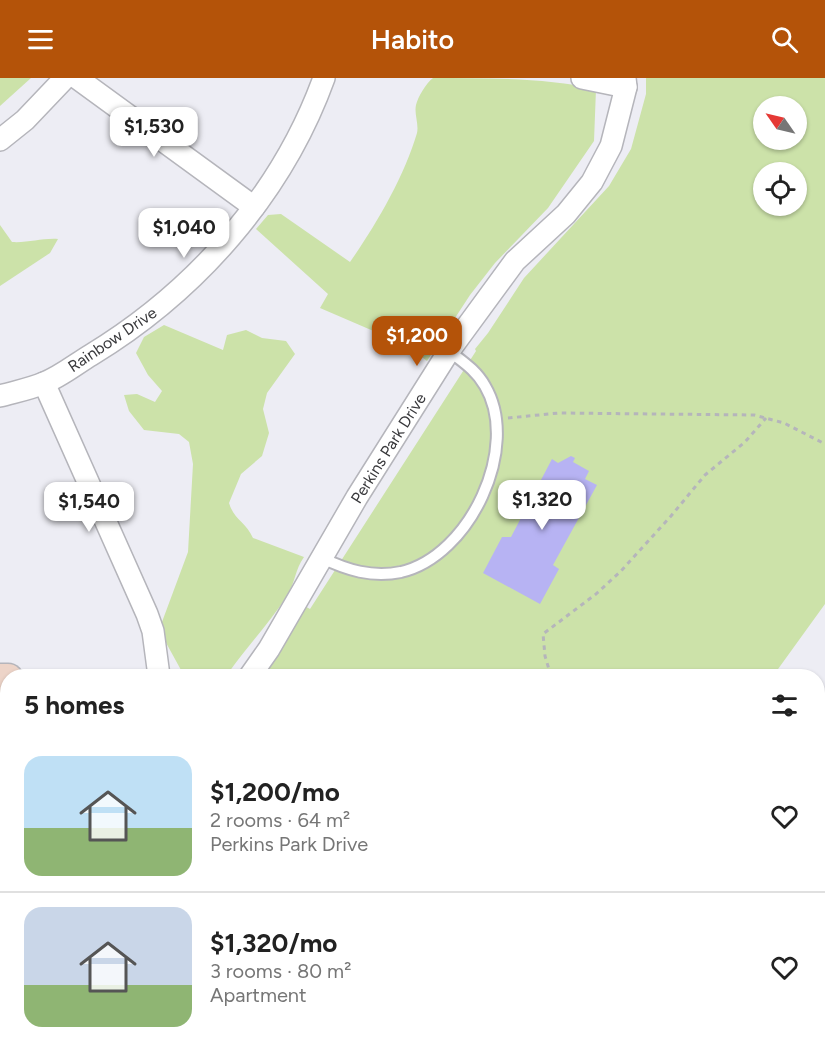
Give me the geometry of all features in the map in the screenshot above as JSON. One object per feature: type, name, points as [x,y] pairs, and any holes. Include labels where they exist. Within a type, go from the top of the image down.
[{"type":"street","points":[[0,140],[25,120],[65,78]]},
{"type":"street","points":[[77,78],[254,207]]},
{"type":"street","name":"Rainbow Drive","points":[[0,396],[44,383],[135,327],[166,302],[218,253],[254,207],[289,154],[308,118],[324,78]]},
{"type":"street","points":[[582,78],[625,83]]},
{"type":"street","name":"Perkins Park Drive","points":[[255,669],[394,437],[449,351],[515,261],[566,214],[592,182],[611,146],[625,83]]},
{"type":"street","points":[[44,383],[147,614],[153,631],[158,669]]},
{"type":"lane","points":[[321,558],[346,570],[369,574],[401,572],[423,563],[451,541],[475,512],[491,472],[497,443],[497,420],[486,387],[476,372],[449,351]]},
{"type":"path","points":[[497,420],[559,413],[754,416],[784,423],[825,444]]},
{"type":"path","points":[[549,669],[543,634],[596,594],[621,571],[705,475],[745,442],[766,418]]},
{"type":"green space","points":[[0,78],[31,78],[0,106]]},
{"type":"green space","points":[[433,78],[536,81],[596,89],[594,141],[548,208],[495,263],[470,295],[427,361],[406,345],[320,308],[328,294],[256,229],[268,215],[281,214],[350,262],[379,217],[405,167],[417,133],[417,102],[420,94]]},
{"type":"green space","points":[[646,78],[825,78],[825,604],[778,669],[254,669],[296,601],[310,609],[476,351],[475,349],[524,278],[609,186],[631,149],[646,94]]},
{"type":"green space","points":[[0,225],[12,242],[58,239],[50,253],[0,286]]},
{"type":"green space","points":[[164,325],[223,350],[227,335],[246,330],[262,338],[286,341],[295,354],[267,393],[263,409],[269,433],[262,456],[241,474],[229,503],[253,538],[304,557],[287,596],[231,669],[180,669],[159,630],[188,552],[193,464],[189,442],[179,434],[144,430],[129,411],[124,395],[137,394],[155,402],[162,391],[148,375],[136,353],[144,337]]},
{"type":"building","points":[[571,456],[575,458],[573,462],[589,471],[585,479],[597,485],[553,565],[559,569],[540,604],[483,573],[502,537],[511,537],[552,459],[558,463]]}]
